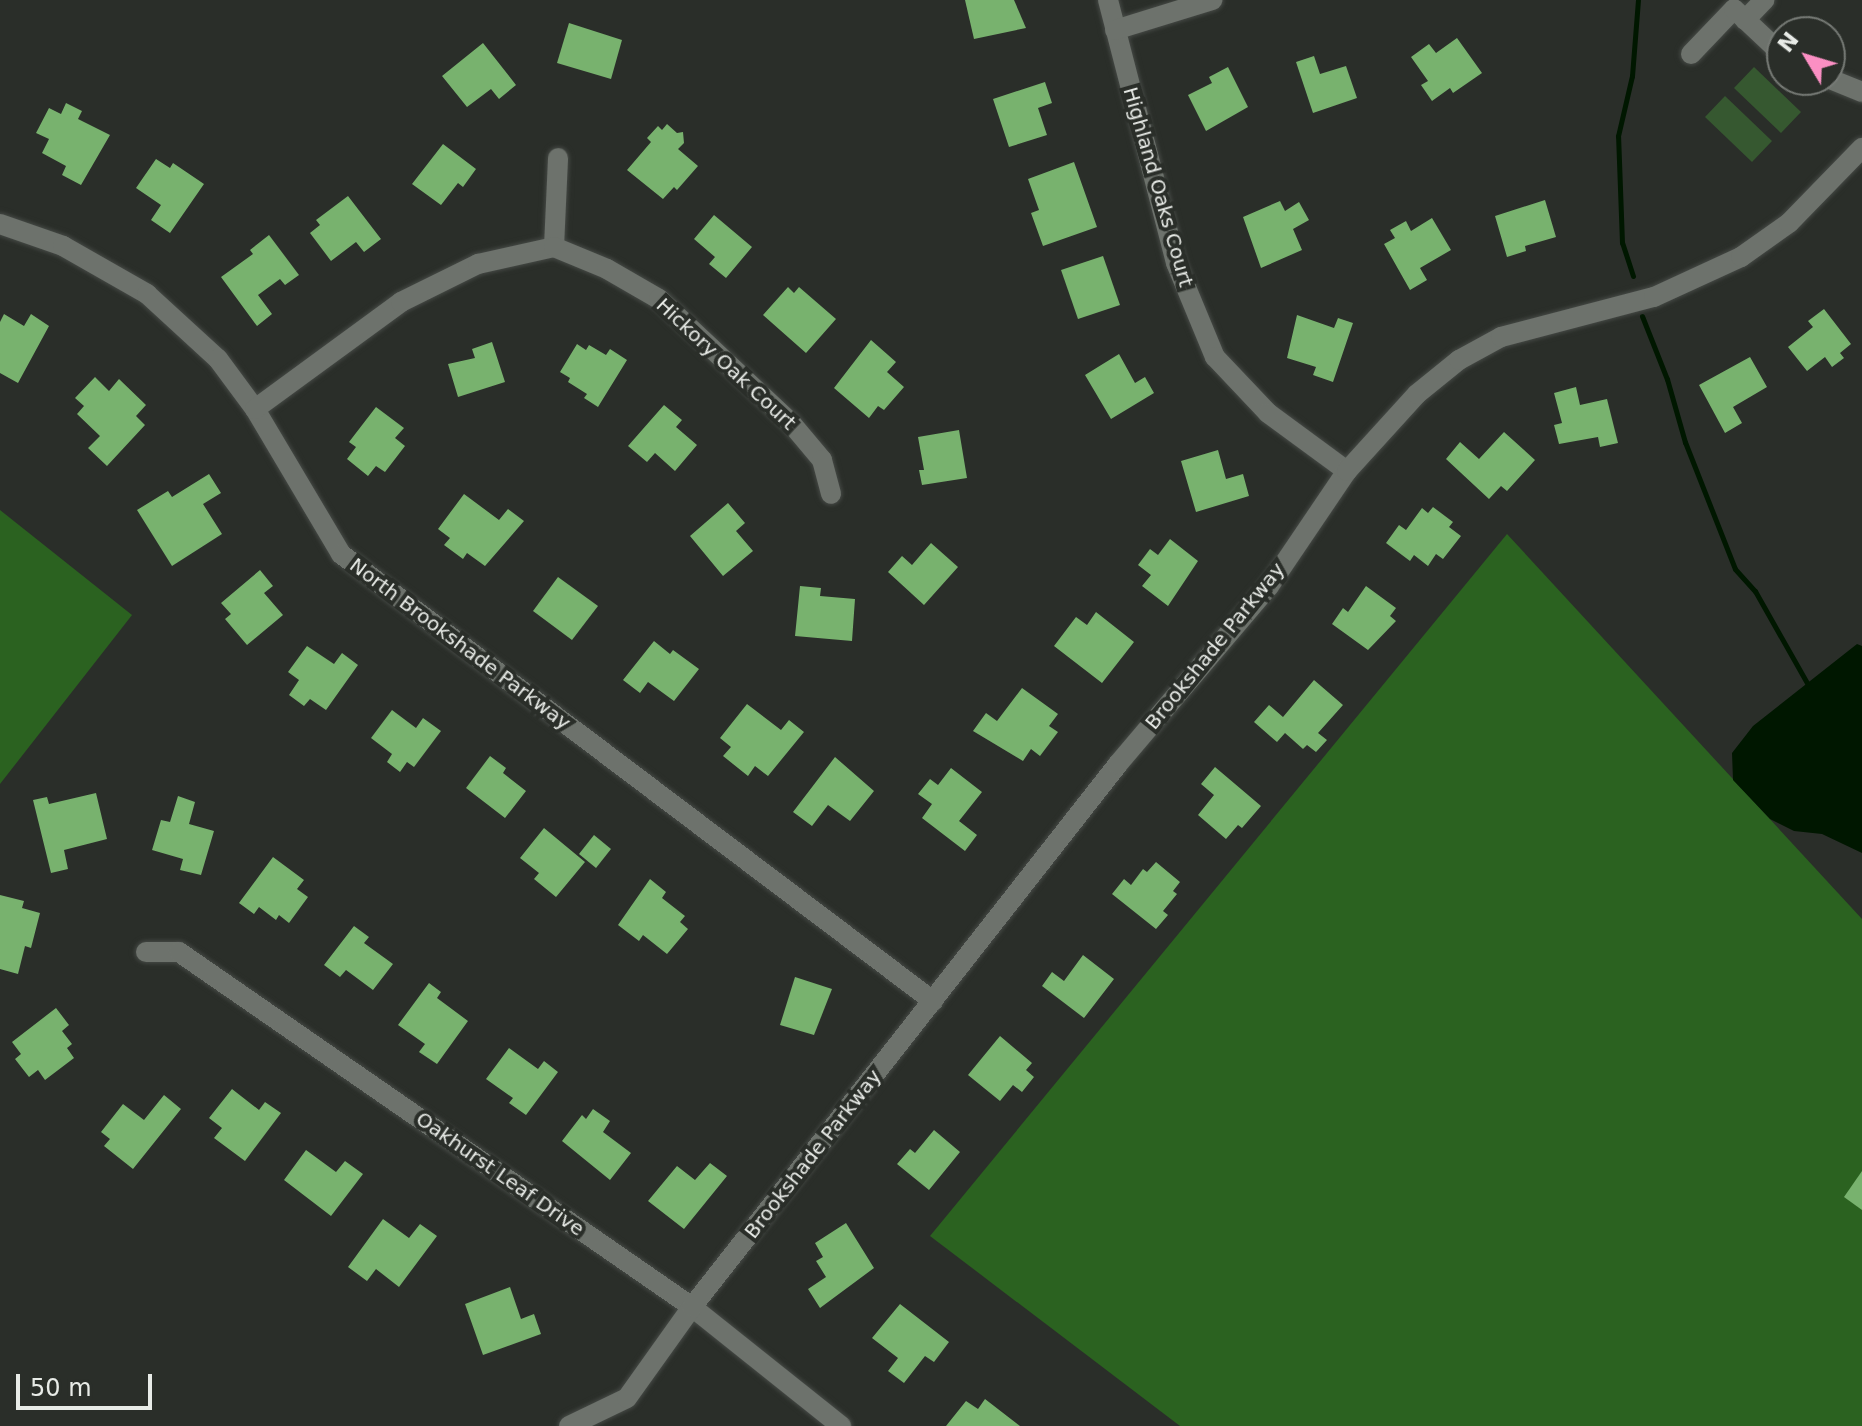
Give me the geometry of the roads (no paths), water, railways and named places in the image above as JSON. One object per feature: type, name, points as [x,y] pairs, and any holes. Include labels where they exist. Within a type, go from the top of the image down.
[{"type":"street","name":"Highland Oaks Court","points":[[1108,0],[1176,263],[1215,357],[1268,413],[1347,471]]},
{"type":"street","points":[[1115,30],[1212,0]]},
{"type":"street","points":[[1745,20],[1764,0]]},
{"type":"street","points":[[1691,54],[1734,9],[1766,39]]},
{"type":"street","name":"Brookshade Parkway","points":[[569,1426],[627,1398],[692,1307],[1118,764],[1269,586],[1347,471],[1417,394],[1459,360],[1501,337],[1654,297],[1741,257],[1789,223],[1862,148]]},
{"type":"street","points":[[255,409],[401,302],[478,264],[554,247],[558,158]]},
{"type":"street","name":"North Brookshade Parkway","points":[[0,224],[63,246],[147,294],[218,359],[255,409],[341,554],[933,1001]]},
{"type":"street","name":"Hickory Oak Court","points":[[554,247],[607,269],[659,299],[791,423],[822,460],[831,494]]},
{"type":"street","name":"Oakhurst Leaf Drive","points":[[146,952],[179,952],[692,1307],[841,1426]]},
{"type":"waterway","points":[[1633,276],[1622,243],[1618,136],[1632,76],[1638,0]]},
{"type":"waterway","points":[[1642,316],[1667,379],[1685,442],[1735,569],[1755,591],[1807,683]]}]
